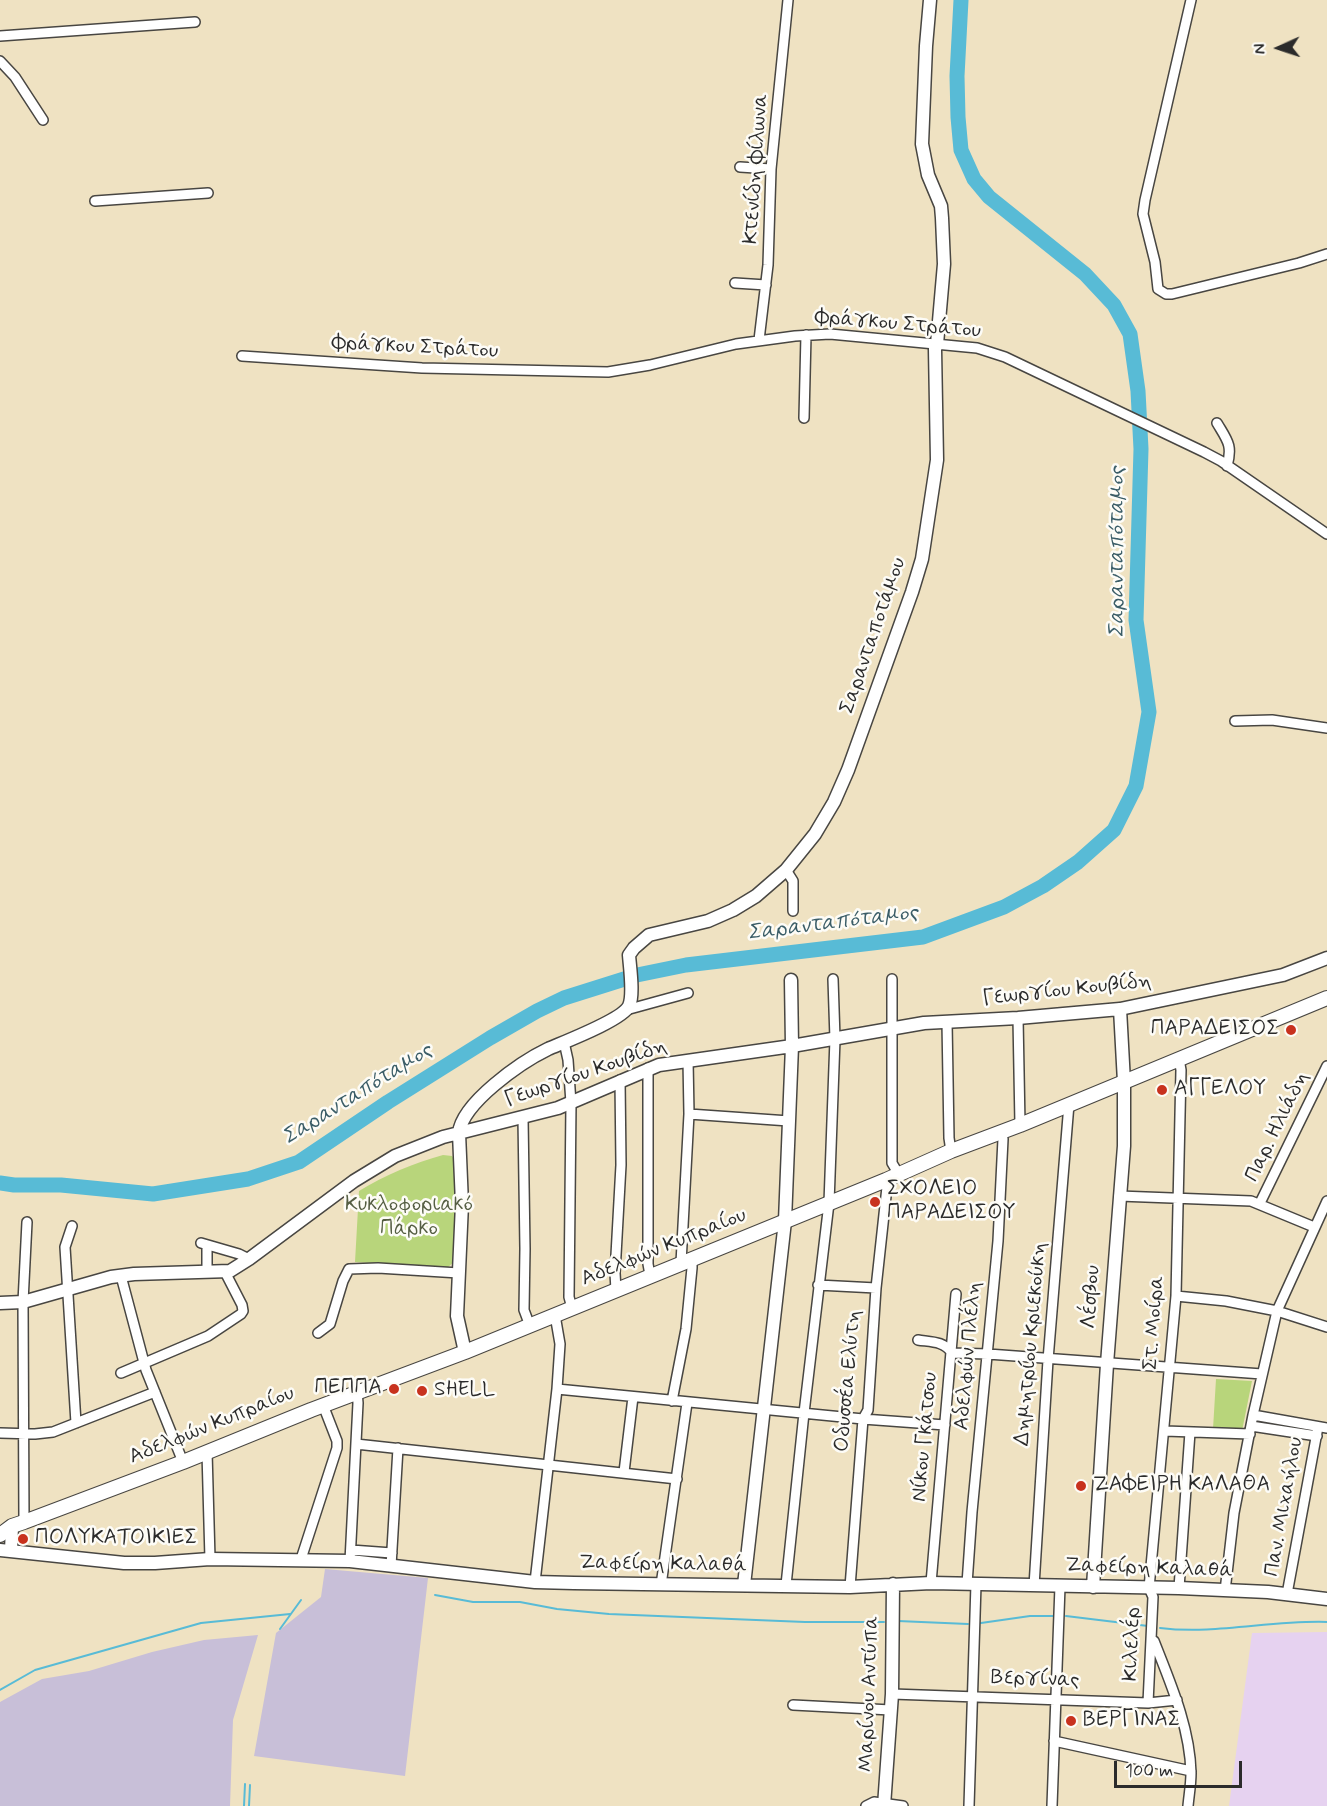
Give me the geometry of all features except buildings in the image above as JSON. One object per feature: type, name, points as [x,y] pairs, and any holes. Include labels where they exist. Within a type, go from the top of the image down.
[{"type":"main road","name":"Αδελφών Κυπραίου","points":[[0,1535],[12,1525],[183,1462],[323,1405],[530,1326],[1327,998]]},
{"type":"street","name":"Κτενίδη Φίλωνα","points":[[759,340],[766,285],[771,169],[788,0]]},
{"type":"street","name":"Σαρανταποτάμου","points":[[626,1010],[630,1003],[629,955],[634,948],[649,935],[708,921],[756,896],[786,870],[815,834],[834,802],[848,770],[919,572],[937,466],[935,359],[944,264],[941,206],[928,175],[922,144],[930,0]]},
{"type":"street","points":[[1191,0],[1143,214],[1155,261],[1158,289],[1162,293],[1172,294],[1327,254]]},
{"type":"street","points":[[0,36],[195,22]]},
{"type":"street","points":[[0,61],[15,77],[43,120]]},
{"type":"street","points":[[740,167],[771,169]]},
{"type":"street","points":[[95,201],[208,193]]},
{"type":"street","points":[[735,283],[766,285]]},
{"type":"street","name":"Φράγκου Στράτου","points":[[242,356],[405,368],[584,372],[625,370],[716,348],[806,335],[830,334],[992,351],[1196,447],[1327,534]]},
{"type":"street","points":[[804,418],[806,335]]},
{"type":"street","points":[[1217,423],[1230,444],[1231,453],[1227,466]]},
{"type":"street","points":[[1235,721],[1272,720],[1327,728]]},
{"type":"street","points":[[786,870],[793,881],[793,911]]},
{"type":"street","name":"Γεωργίου Κουβίδη","points":[[0,1303],[23,1302],[121,1276],[230,1271],[354,1181],[395,1156],[443,1137],[524,1118],[571,1103],[648,1068],[924,1023],[1120,1009],[1284,975],[1327,958]]},
{"type":"street","points":[[786,1585],[829,1203],[835,1039],[833,979]]},
{"type":"street","name":"Οδυσσέα Ελύτη","points":[[850,1587],[863,1419],[868,1410],[876,1288],[887,1186],[892,1176],[892,979]]},
{"type":"street","points":[[744,1585],[785,1221],[792,1046],[791,980]]},
{"type":"street","points":[[465,1352],[457,1316],[462,1204],[459,1133],[464,1117],[483,1097],[534,1057],[626,1010],[688,993]]},
{"type":"street","name":"Λέσβου","points":[[1093,1587],[1124,1146],[1124,1082],[1120,1009]]},
{"type":"street","points":[[1018,1018],[1020,1125]]},
{"type":"street","points":[[947,1022],[951,1151]]},
{"type":"street","points":[[564,1042],[571,1103],[569,1297],[572,1308]]},
{"type":"street","name":"Στ. Μοίρα","points":[[1149,1588],[1176,1296],[1181,1070],[1179,1059]]},
{"type":"street","points":[[672,1401],[686,1329],[688,1060]]},
{"type":"street","name":"Παρ. Ηλιάδη","points":[[1260,1203],[1327,1066]]},
{"type":"street","points":[[648,1068],[648,1264],[650,1275]]},
{"type":"street","points":[[616,1290],[621,1165],[620,1080]]},
{"type":"street","points":[[1317,1088],[1327,1093]]},
{"type":"street","name":"Δημητρίου Κριεκούκη","points":[[1034,1586],[1048,1360],[1070,1104]]},
{"type":"street","points":[[689,1114],[789,1121]]},
{"type":"street","points":[[524,1118],[524,1310],[530,1326]]},
{"type":"street","name":"Αδελφών Πλέλη","points":[[969,1806],[972,1512],[998,1241],[1003,1139],[1000,1132]]},
{"type":"street","points":[[1119,1196],[1251,1201],[1314,1227]]},
{"type":"street","points":[[1225,1591],[1234,1513],[1253,1415],[1277,1311],[1327,1201]]},
{"type":"street","points":[[6,1550],[12,1525],[23,1434],[23,1302],[27,1222]]},
{"type":"street","points":[[72,1226],[65,1247],[75,1423]]},
{"type":"street","points":[[207,1272],[204,1244],[249,1259]]},
{"type":"street","points":[[318,1333],[330,1324],[349,1269],[378,1268],[459,1273]]},
{"type":"street","points":[[121,1373],[208,1336],[241,1314],[242,1305],[225,1272]]},
{"type":"street","points":[[121,1276],[145,1362],[183,1462]]},
{"type":"street","points":[[818,1285],[876,1288]]},
{"type":"street","name":"Νίκου Γκάτσου","points":[[932,1583],[956,1294]]},
{"type":"street","points":[[1176,1296],[1226,1301],[1277,1311],[1327,1327]]},
{"type":"street","points":[[535,1581],[557,1389],[560,1344],[555,1315]]},
{"type":"street","points":[[918,1340],[938,1342],[948,1347],[952,1353],[1262,1374]]},
{"type":"street","points":[[557,1389],[687,1403],[945,1425]]},
{"type":"street","points":[[0,1432],[23,1434],[54,1432],[155,1392]]},
{"type":"street","points":[[350,1556],[357,1392]]},
{"type":"street","points":[[624,1472],[633,1397]]},
{"type":"street","points":[[661,1585],[687,1403]]},
{"type":"street","points":[[301,1559],[337,1448],[337,1441],[323,1405]]},
{"type":"street","points":[[1253,1415],[1321,1430]]},
{"type":"street","points":[[1164,1431],[1321,1430]]},
{"type":"street","name":"Παν. Μιχαήλου","points":[[1287,1594],[1321,1430]]},
{"type":"street","points":[[1179,1588],[1190,1432]]},
{"type":"street","points":[[356,1444],[677,1479]]},
{"type":"street","points":[[391,1559],[398,1448]]},
{"type":"street","points":[[207,1452],[210,1559]]},
{"type":"street","name":"Ζαφείρη Καλαθά","points":[[6,1550],[124,1563],[350,1556],[391,1559],[535,1581],[661,1585],[850,1587],[932,1583],[1179,1588],[1287,1594],[1327,1599]]},
{"type":"street","name":"Μαρίνου Αντύπα","points":[[884,1804],[892,1694],[893,1584]]},
{"type":"street","points":[[1052,1806],[1060,1586]]},
{"type":"street","name":"Κιλελέρ","points":[[1148,1703],[1153,1597],[1149,1588]]},
{"type":"street","points":[[1152,1636],[1177,1700],[1185,1735],[1191,1772],[1188,1806]]},
{"type":"street","name":"Βεργίνας","points":[[892,1694],[1148,1703],[1177,1700]]},
{"type":"street","points":[[793,1705],[891,1710]]},
{"type":"street","points":[[1054,1741],[1191,1772]]},
{"type":"street","points":[[866,1806],[874,1802],[903,1806]]},
{"type":"shaded area","points":[[325,1569],[428,1578],[405,1776],[254,1756],[276,1633],[321,1597]]},
{"type":"shaded area","points":[[1327,1632],[1327,1806],[1229,1806],[1252,1633]]},
{"type":"shaded area","points":[[258,1635],[233,1720],[230,1806],[0,1806],[0,1702],[42,1679],[89,1671],[152,1652],[204,1640]]},
{"type":"green space","name":"Κυκλοφοριακό Πάρκο","points":[[443,1155],[452,1156],[458,1166],[455,1261],[447,1268],[355,1262],[359,1191],[400,1170]]},
{"type":"green space","points":[[1216,1379],[1252,1381],[1242,1431],[1213,1429]]},
{"type":"waterway","name":"Σαρανταπόταμος","points":[[0,1183],[61,1185],[153,1194],[248,1179],[299,1162],[388,1102],[490,1038],[564,998],[637,975],[686,965],[923,937],[1004,907],[1043,886],[1078,862],[1114,830],[1136,786],[1149,712],[1136,620],[1141,449],[1138,391],[1130,334],[1114,305],[1085,274],[989,197],[974,179],[961,150],[958,117],[957,76],[961,0]]},
{"type":"waterway","points":[[435,1595],[473,1602],[520,1602],[557,1609],[609,1614],[805,1622],[884,1622]]},
{"type":"waterway","points":[[280,1629],[301,1600]]},
{"type":"waterway","points":[[0,1690],[35,1670],[201,1623],[290,1614]]},
{"type":"waterway","points":[[981,1623],[1030,1616],[1053,1616]]},
{"type":"waterway","points":[[1066,1616],[1148,1626]]},
{"type":"waterway","points":[[898,1621],[968,1624]]},
{"type":"waterway","points":[[1160,1628],[1201,1630],[1327,1622]]},
{"type":"waterway","points":[[244,1806],[245,1784]]},
{"type":"waterway","points":[[249,1806],[250,1785]]},
{"type":"place","name":"ΠΑΡΑΔΕΙΣΟΣ","points":[[1291,1030]]},
{"type":"place","name":"ΑΓΓΕΛΟΥ","points":[[1162,1090]]},
{"type":"place","name":"ΣΧΟΛΕΙΟ ΠΑΡΑΔΕΙΣΟΥ","points":[[875,1202]]},
{"type":"place","name":"ΠΕΠΠΑ","points":[[394,1389]]},
{"type":"place","name":"SHELL","points":[[422,1391]]},
{"type":"place","name":"ΖΑΦΕΙΡΗ ΚΑΛΑΘΑ","points":[[1081,1486]]},
{"type":"place","name":"ΠΟΛΥΚΑΤΟΙΚΙΕΣ","points":[[23,1539]]},
{"type":"place","name":"ΒΕΡΓΙΝΑΣ","points":[[1071,1721]]}]
